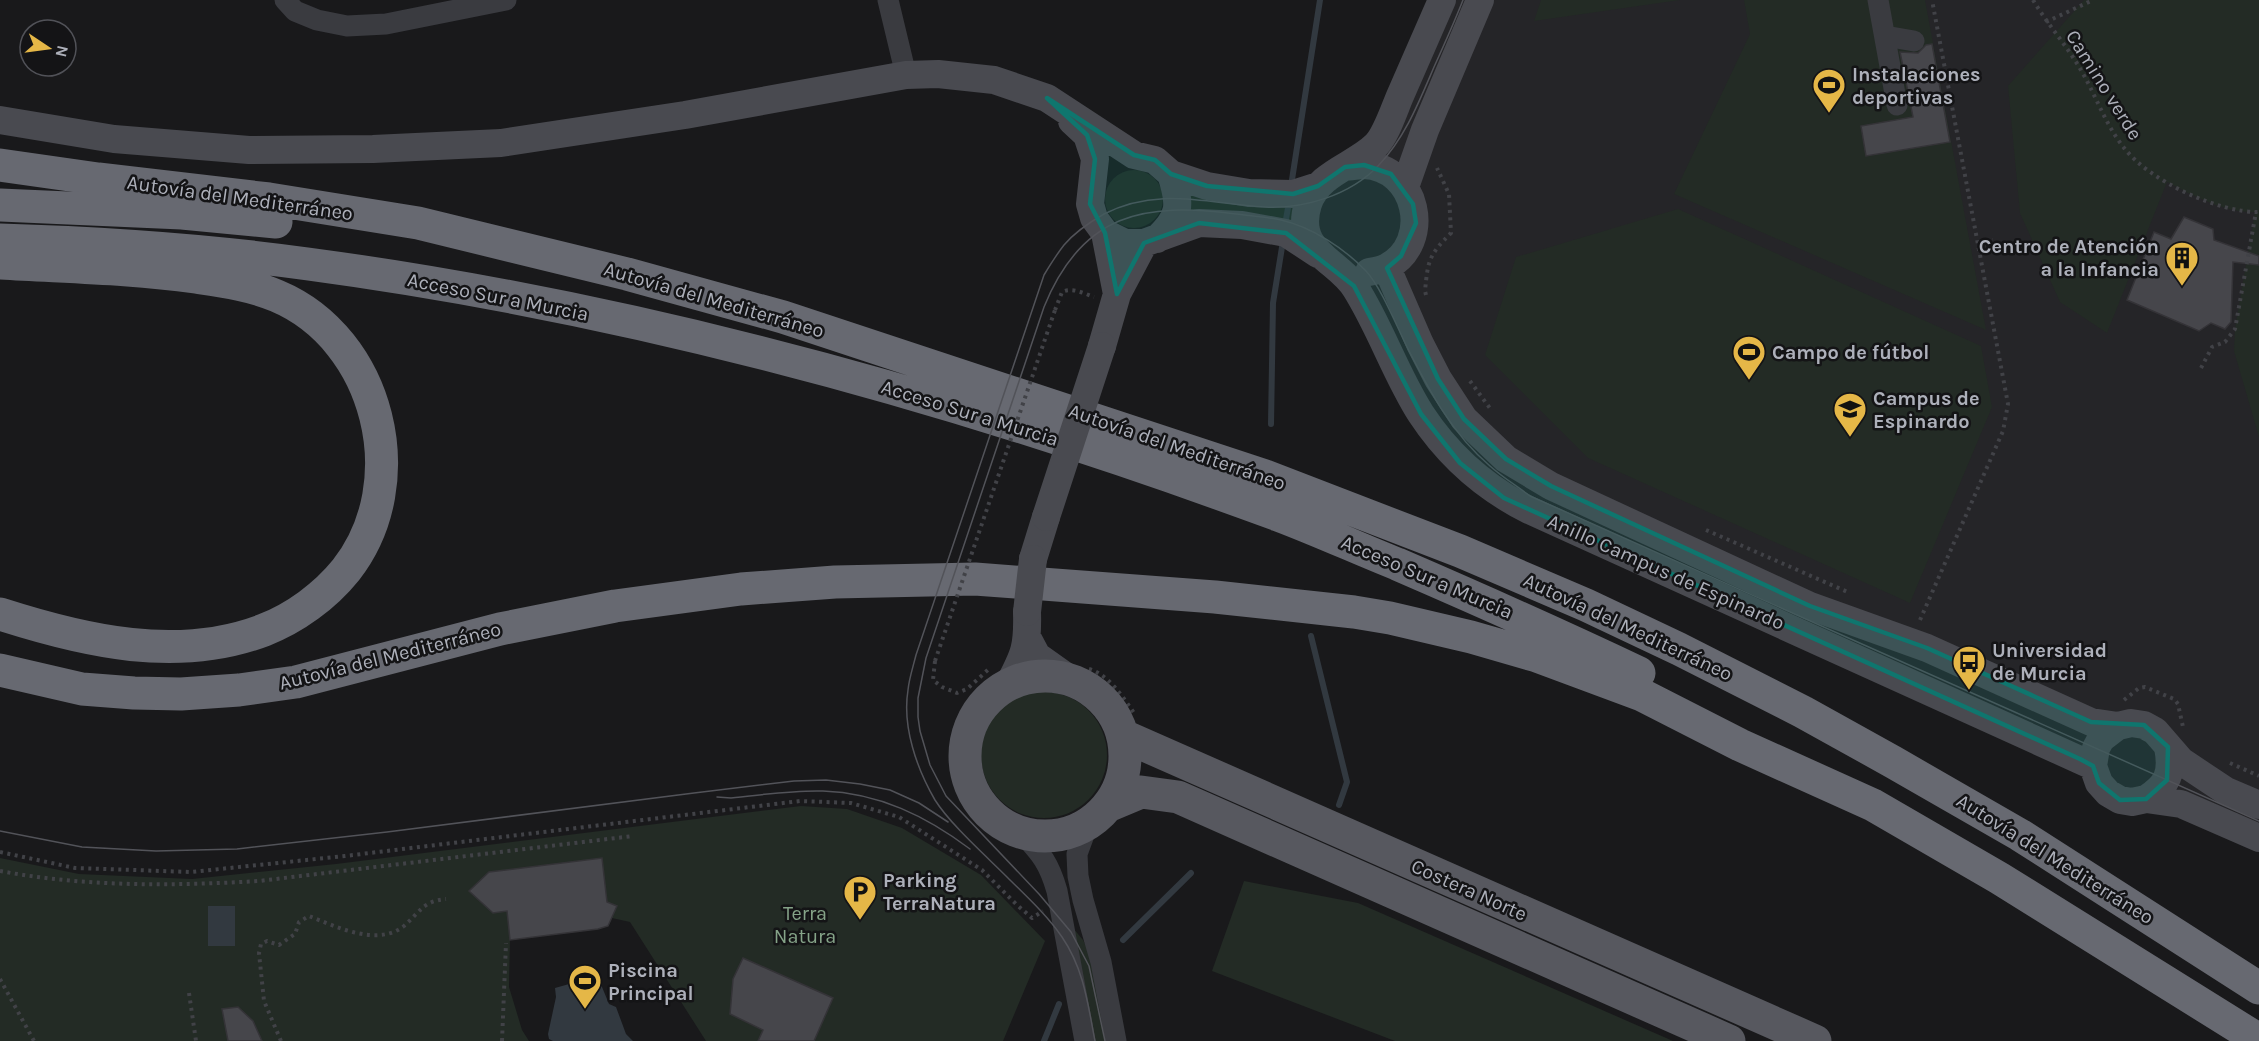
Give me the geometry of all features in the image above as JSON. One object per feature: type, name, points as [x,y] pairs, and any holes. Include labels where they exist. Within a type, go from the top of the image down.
[{"type":"highway","name":"Autovía del Mediterráneo","points":[[0,165],[269,199],[406,221],[627,274],[783,317],[1129,429],[1265,476],[1530,580],[1679,649],[1893,762],[2020,835],[2259,988]]},
{"type":"highway","points":[[0,205],[182,213],[363,230],[446,240],[557,258]]},
{"type":"highway","name":"Acceso Sur a Murcia","points":[[0,240],[86,243],[177,250],[305,263],[413,280],[548,305],[690,336],[790,360],[895,390],[1121,460],[1281,516],[1476,598],[1665,685],[1873,805]]},
{"type":"highway","points":[[0,263],[165,273],[217,280],[276,296],[302,310],[322,325],[340,343],[355,364],[374,405],[382,455],[376,502],[369,528],[346,570],[308,606],[285,621],[264,630],[237,639],[206,644],[147,647],[66,633],[0,614]]},
{"type":"highway","name":"Autovía del Mediterráneo","points":[[0,670],[82,689],[181,694],[239,690],[296,682],[500,629],[615,606],[741,589],[835,582],[975,579],[1115,589],[1354,612],[1471,637],[1537,656],[1642,696],[1740,745],[1873,805],[1999,878],[2259,1040]]},
{"type":"main road","points":[[0,120],[114,139],[249,150],[385,149],[501,143],[685,115],[906,75],[938,75],[994,80],[1047,98],[1134,155],[1155,160],[1172,174],[1207,186],[1249,193],[1293,194],[1318,186],[1377,144],[1443,0]]},
{"type":"main road","points":[[1405,188],[1425,130],[1480,0]]},
{"type":"main road","points":[[1047,98],[1087,135],[1095,159],[1090,204],[1094,218],[1105,233],[1125,243],[1150,241],[1199,223],[1242,225],[1286,233],[1305,243],[1326,261],[1351,274],[1368,273],[1387,268],[1401,256],[1412,240],[1416,223],[1413,204],[1405,188],[1391,174],[1364,165],[1345,167]]},
{"type":"main road","points":[[1094,182],[1107,164],[1117,158],[1134,155]]},
{"type":"main road","points":[[1000,675],[1023,657],[1033,559],[1115,299],[1150,241],[1172,225],[1179,199],[1172,174]]},
{"type":"main road","name":"Anillo Campus de Espinardo","points":[[1318,186],[1308,203],[1306,228],[1326,261],[1354,286],[1421,414],[1460,463],[1504,498],[2093,766]]},
{"type":"main road","points":[[1105,233],[1115,299]]},
{"type":"main road","name":"Anillo Campus de Espinardo","points":[[1387,268],[1438,379],[1464,418],[1506,459],[1551,486],[1810,606],[1927,648],[2091,722],[2117,714],[2131,723],[2144,725],[2176,739],[2181,760],[2226,791],[2259,805]]},
{"type":"main road","points":[[1027,626],[1037,656],[1077,674]]},
{"type":"main road","name":"Costera Norte","points":[[1729,1041],[1178,796],[1141,792],[1067,834],[1044,837],[1006,827],[981,805],[967,775],[965,759],[970,727],[1000,675],[1028,677],[1077,674],[1087,687],[1104,700],[1116,717],[1130,725],[1815,1041]]},
{"type":"main road","points":[[2117,714],[2096,748],[2093,766],[2098,783],[2108,793],[2120,800],[2132,802],[2146,800],[2181,804],[2259,838]]},
{"type":"main road","name":"Costera Norte","points":[[1099,815],[1121,784],[1130,725]]},
{"type":"main road","points":[[2146,800],[2158,792],[2167,780],[2176,739]]},
{"type":"street","points":[[285,0],[295,11],[317,20],[347,26],[386,24],[506,0]]},
{"type":"street","points":[[888,0],[906,75]]},
{"type":"street","points":[[1878,0],[1897,105]]},
{"type":"street","points":[[1885,36],[1914,41]]},
{"type":"street","points":[[1099,815],[1077,854],[1078,876],[1101,962],[1116,1041]]},
{"type":"street","points":[[1022,833],[1042,855],[1050,869],[1060,906],[1085,1041]]},
{"type":"path","points":[[1926,627],[1918,624],[2003,430],[2007,413],[2007,396],[1932,0]]},
{"type":"path","name":"Camino verde","points":[[2033,0],[2081,70],[2106,120],[2124,149],[2141,166],[2196,197],[2229,209],[2257,212]]},
{"type":"path","points":[[2046,22],[2093,0]]},
{"type":"path","points":[[1428,301],[1425,291],[1427,266],[1433,250],[1451,233],[1449,194],[1436,164]]},
{"type":"path","points":[[2201,368],[2212,347],[2225,342],[2235,328],[2257,212]]},
{"type":"path","points":[[1978,243],[1993,240]]},
{"type":"path","points":[[1000,675],[957,693],[933,680],[935,661],[1062,292],[1071,290],[1115,299]]},
{"type":"path","points":[[1463,372],[1498,418]]},
{"type":"path","points":[[1705,529],[1854,595]]},
{"type":"path","points":[[1077,674],[1098,672],[1119,692],[1130,725]]},
{"type":"path","points":[[2117,714],[2139,688],[2145,687],[2174,699],[2178,704],[2176,739]]},
{"type":"path","points":[[2223,760],[2259,776]]},
{"type":"path","points":[[0,852],[75,868],[191,872],[508,838],[800,801],[851,803],[899,817],[946,845],[982,870],[1032,918],[1041,912],[1060,906]]},
{"type":"path","points":[[0,871],[81,881],[157,885],[227,883],[260,881],[633,836]]},
{"type":"path","points":[[281,1041],[264,1001],[258,953],[261,945],[267,941],[279,945],[295,934],[299,921],[309,916],[334,926],[381,937],[402,927],[424,906],[434,900],[446,899]]},
{"type":"path","points":[[502,1041],[506,943]]},
{"type":"path","points":[[0,979],[34,1041]]},
{"type":"path","points":[[189,993],[196,1041]]},
{"type":"highlighted area","points":[[1047,98],[1134,155],[1155,160],[1171,174],[1207,186],[1293,194],[1318,186],[1345,167],[1364,165],[1391,174],[1413,204],[1416,223],[1401,256],[1387,268],[1438,379],[1464,419],[1506,459],[1551,486],[1810,606],[1927,648],[2091,722],[2144,725],[2168,747],[2167,780],[2146,799],[2120,800],[2099,783],[2093,766],[2080,759],[1504,498],[1460,463],[1421,414],[1354,286],[1286,233],[1199,223],[1144,243],[1117,294],[1105,233],[1090,204],[1095,159],[1087,135]]},
{"type":"shaded area","name":"Campus de Espinardo","points":[[1442,0],[2259,0],[2259,838],[2099,783],[1460,463],[1334,267],[1308,203],[1377,144]]},
{"type":"shaded area","points":[[208,906],[235,906],[235,946],[208,946]]},
{"type":"shaded area","name":"Piscina Principal","points":[[594,977],[602,987],[609,1004],[616,1007],[626,1034],[633,1041],[553,1041],[549,1039],[548,1034],[556,997],[555,988]]},
{"type":"green space","points":[[1541,0],[1680,0],[1534,21]]},
{"type":"green space","name":"Instalaciones deportivas","points":[[1744,0],[1925,0],[1986,330],[1674,194],[1750,34]]},
{"type":"green space","points":[[2084,0],[2259,0],[2259,437],[2234,351],[2235,329],[2255,212],[2221,207],[2167,182],[2107,333],[2060,302],[2020,213],[2008,86]]},
{"type":"green space","points":[[1134,170],[1145,172],[1158,183],[1163,199],[1161,210],[1150,223],[1134,228],[1123,226],[1110,215],[1105,199],[1107,188],[1118,175]]},
{"type":"green space","points":[[1190,191],[1304,199],[1299,232],[1187,216]]},
{"type":"green space","name":"Campo de fútbol","points":[[1678,209],[1981,346],[1992,407],[1910,603],[1588,458],[1485,355],[1516,257]]},
{"type":"green space","points":[[1044,692],[1068,697],[1088,711],[1102,731],[1107,755],[1102,779],[1088,799],[1068,813],[1044,818],[1020,813],[1000,799],[986,779],[981,755],[986,731],[1000,711],[1020,697]]},
{"type":"green space","name":"Terra Natura","points":[[801,806],[847,809],[902,828],[981,875],[1045,941],[1003,1041],[706,1041],[630,922],[612,918],[608,926],[598,929],[510,940],[509,987],[522,1030],[529,1041],[0,1041],[0,858],[79,874],[192,879],[336,864]]},
{"type":"green space","points":[[1244,881],[1358,903],[1673,1041],[1395,1041],[1212,971]]},
{"type":"green space","points":[[1068,922],[1083,940],[1095,965],[1112,1041],[1090,1041]]},
{"type":"building","points":[[1932,44],[1950,142],[1866,156],[1861,126],[1913,117],[1900,52],[1918,53],[1926,45]]},
{"type":"building","name":"Centro de Atención a la Infancia","points":[[2184,217],[2213,229],[2214,240],[2259,256],[2259,265],[2233,262],[2231,322],[2225,329],[2211,323],[2199,331],[2127,300],[2154,232],[2171,239]]},
{"type":"building","points":[[602,858],[607,902],[617,906],[608,926],[598,929],[510,940],[507,911],[493,913],[469,891],[489,872]]},
{"type":"building","points":[[743,958],[833,998],[814,1041],[758,1041],[763,1030],[730,1014],[733,979]]},
{"type":"building","points":[[238,1007],[253,1021],[262,1041],[228,1041],[222,1009]]},
{"type":"waterway","points":[[1291,186],[1320,0]]},
{"type":"waterway","points":[[1285,225],[1289,202]]},
{"type":"waterway","points":[[1271,424],[1273,303],[1283,241]]},
{"type":"waterway","points":[[1311,636],[1347,782],[1339,805]]},
{"type":"waterway","points":[[1123,940],[1191,873]]},
{"type":"waterway","points":[[1044,1041],[1059,1004]]},
{"type":"tram line","points":[[1095,1041],[1084,988],[1069,949],[1043,913],[969,840],[935,800],[922,775],[912,747],[907,718],[909,686],[916,655],[1044,275],[1061,248],[1073,236],[1104,214],[1124,206],[1164,199],[1265,207],[1296,206],[1326,198],[1354,185],[1378,166],[1404,132],[1463,0]]},
{"type":"tram line","points":[[1105,1041],[1089,966],[1071,932],[1039,894],[946,796],[930,765],[920,731],[918,698],[926,658],[1044,307],[1059,276],[1077,251],[1097,233],[1120,221],[1145,213],[1173,210],[1203,211],[1259,217],[1293,223],[1316,233],[1348,255],[1372,278],[1442,411],[1464,440],[1495,470],[1530,496],[2259,821]]},
{"type":"tram line","points":[[0,831],[82,847],[156,851],[237,849],[794,781],[826,780],[890,790],[919,803],[948,822]]},
{"type":"tram line","points":[[717,797],[731,798],[811,791],[863,796],[901,808],[936,826],[970,849]]},
{"type":"place","name":"Instalaciones deportivas","points":[[1829,114]]},
{"type":"place","name":"Centro de Atención a la Infancia","points":[[2182,287]]},
{"type":"place","name":"Campo de fútbol","points":[[1749,381]]},
{"type":"place","name":"Campus de Espinardo","points":[[1850,438]]},
{"type":"place","name":"Universidad de Murcia","points":[[1969,691]]},
{"type":"place","name":"Parking TerraNatura","points":[[860,921]]},
{"type":"place","name":"Piscina Principal","points":[[585,1010]]}]
